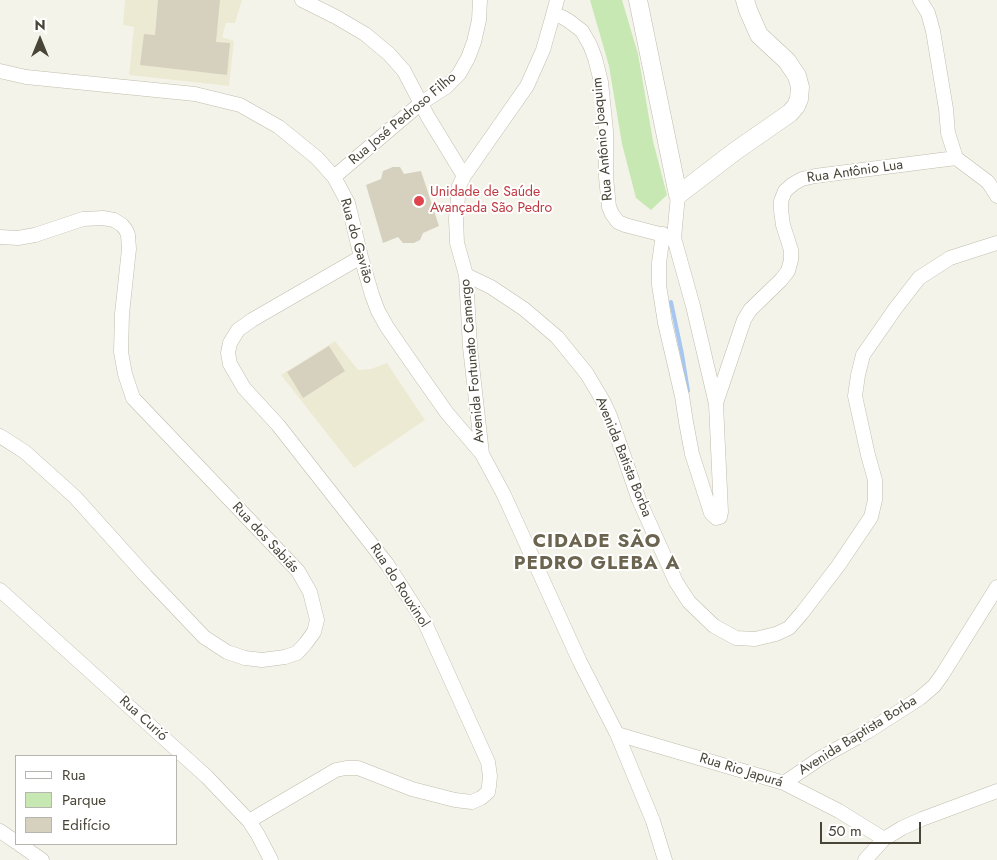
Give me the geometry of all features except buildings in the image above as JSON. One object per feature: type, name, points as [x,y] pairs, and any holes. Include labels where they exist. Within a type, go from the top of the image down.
[{"type":"street","points":[[302,0],[365,34],[389,54],[404,71],[428,117],[464,176]]},
{"type":"street","name":"Rua José Pedroso Filho","points":[[334,177],[421,103],[446,87],[459,74],[474,42],[479,20],[480,0]]},
{"type":"street","name":"Avenida Fortunato Camargo","points":[[557,0],[542,50],[527,86],[459,186],[456,219],[457,243],[466,276],[470,347],[482,454],[504,496],[576,653],[617,734],[653,821],[665,860]]},
{"type":"street","points":[[638,0],[678,195],[669,236],[659,263],[659,285],[692,454],[711,513],[716,518],[720,518],[722,512],[716,404],[693,306],[669,236]]},
{"type":"street","points":[[678,195],[734,152],[790,114],[799,99],[800,86],[797,76],[786,61],[759,35],[748,10],[746,0]]},
{"type":"street","points":[[920,0],[928,13],[933,31],[948,134],[956,158],[988,182],[997,196]]},
{"type":"street","name":"Rua Antônio Joaquim","points":[[554,15],[569,21],[582,31],[590,45],[601,82],[606,131],[606,177],[609,207],[612,214],[618,222],[625,225],[669,236]]},
{"type":"street","name":"Rua do Gavião","points":[[0,71],[26,77],[195,94],[240,104],[279,127],[316,158],[334,177],[348,203],[361,257],[378,311],[387,327],[447,413],[482,454]]},
{"type":"street","name":"Rua Antônio Lua","points":[[716,404],[744,320],[754,306],[788,271],[791,250],[783,225],[781,210],[781,201],[785,191],[802,179],[814,176],[956,158]]},
{"type":"street","name":"Rua dos Sabiás","points":[[0,237],[18,238],[34,235],[83,219],[103,218],[114,220],[126,230],[129,248],[122,314],[121,352],[125,374],[133,398],[298,571],[310,592],[317,620],[314,632],[297,653],[285,658],[262,660],[244,658],[227,652],[204,637],[75,497],[25,452],[0,436]]},
{"type":"street","name":"Avenida Batista Borba","points":[[466,276],[492,287],[524,309],[557,337],[587,374],[610,416],[638,500],[676,582],[689,602],[714,626],[736,638],[755,639],[776,634],[789,628],[838,566],[870,517],[875,500],[875,480],[855,396],[858,375],[864,355],[895,308],[919,278],[950,258],[997,243]]},
{"type":"street","name":"Rua do Rouxinol","points":[[249,821],[336,770],[346,768],[358,768],[412,789],[455,800],[472,802],[488,792],[490,776],[488,762],[425,623],[387,564],[278,425],[244,388],[230,364],[228,353],[230,343],[238,330],[361,257]]},
{"type":"street","name":"Avenida Baptista Borba","points":[[784,783],[822,757],[867,732],[920,698],[934,686],[997,588]]},
{"type":"street","name":"Rua Curió","points":[[0,590],[207,777],[249,821],[271,860]]},
{"type":"street","name":"Rua Rio Japurá","points":[[617,734],[784,783],[839,811],[884,839]]},
{"type":"street","points":[[865,860],[884,839],[922,819],[997,791]]},
{"type":"street","points":[[0,830],[15,841]]},
{"type":"street","points":[[21,845],[42,860]]},
{"type":"shaded area","points":[[125,0],[242,0],[235,23],[226,23],[222,37],[234,41],[229,86],[129,75],[134,27],[123,25]]},
{"type":"shaded area","points":[[335,341],[358,370],[371,369],[387,363],[425,420],[354,468],[281,375]]},
{"type":"green space","points":[[590,0],[622,0],[638,54],[653,141],[667,195],[651,210],[636,198],[622,144],[609,66]]},
{"type":"waterway","points":[[671,302],[688,391]]},
{"type":"place","name":"Unidade de Saúde Avançada São Pedro","points":[[419,201]]},
{"type":"district","name":"CIDADE SÃO PEDRO GLEBA A","points":[[597,553]]}]
